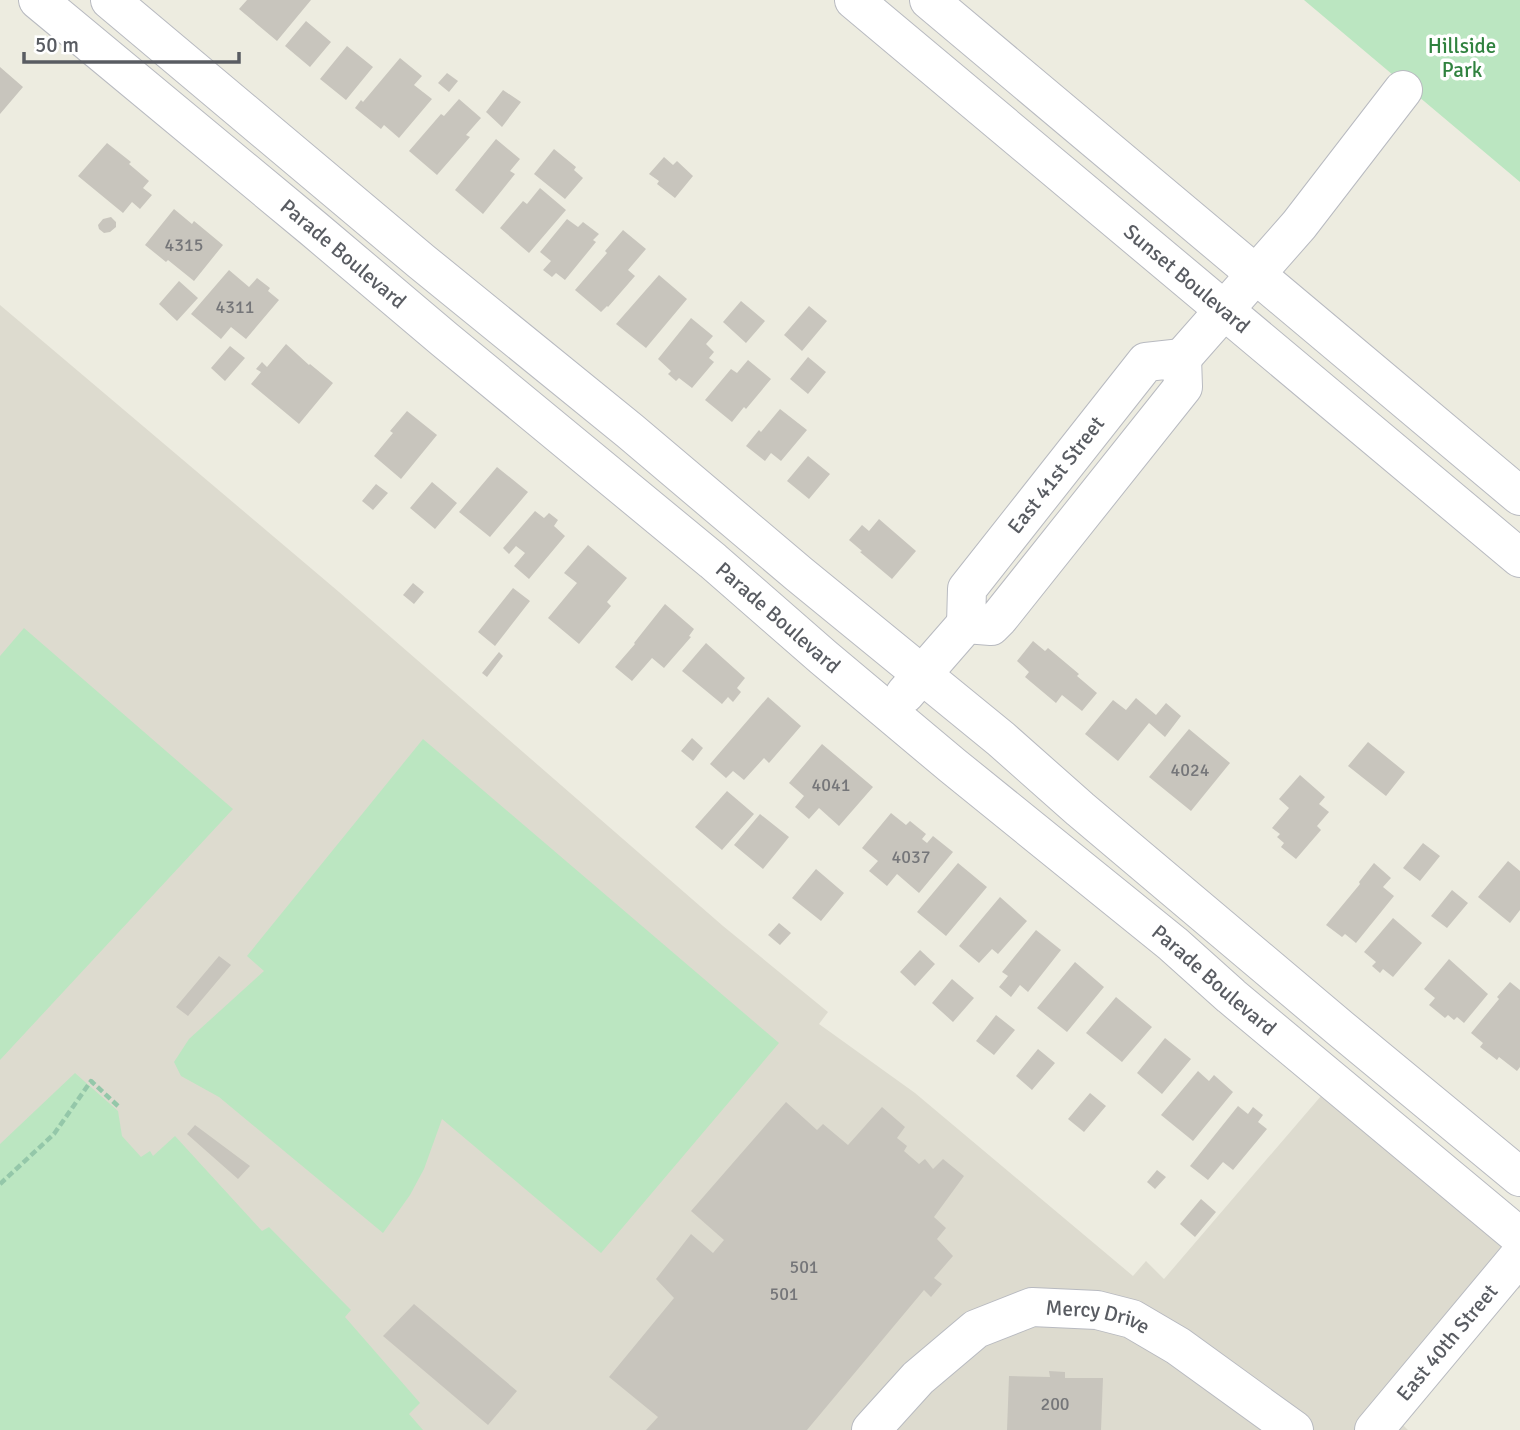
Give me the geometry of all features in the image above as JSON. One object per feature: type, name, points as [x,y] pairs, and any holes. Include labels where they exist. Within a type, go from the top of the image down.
[{"type":"street","name":"Parade Boulevard","points":[[38,0],[713,561],[889,713],[1173,944],[1231,996],[1520,1237]]},
{"type":"street","points":[[110,0],[422,262],[1001,739],[1274,973],[1520,1177]]},
{"type":"street","name":"Sunset Boulevard","points":[[854,0],[1520,558]]},
{"type":"street","points":[[929,0],[1520,496]]},
{"type":"street","name":"East 41st Street","points":[[889,713],[966,624],[967,589],[1146,362],[1182,358],[1299,225],[1402,90]]},
{"type":"street","name":"East 40th Street","points":[[1374,1430],[1520,1255]]},
{"type":"street","name":"Mercy Drive","points":[[871,1430],[918,1378],[975,1329],[1032,1307],[1097,1310],[1132,1319],[1178,1346],[1294,1430]]},
{"type":"path","points":[[0,1184],[54,1134],[91,1081],[118,1106]]},
{"type":"shaded area","points":[[0,305],[339,592],[723,926],[828,1012],[819,1024],[915,1093],[1133,1276],[1146,1261],[1164,1279],[1327,1089],[1520,1254],[1520,1288],[1403,1425],[1408,1430],[0,1430]]},
{"type":"green space","name":"Hillside Park","points":[[1304,0],[1520,0],[1520,182]]},
{"type":"green space","points":[[24,628],[233,809],[0,1060],[0,656]]},
{"type":"green space","points":[[423,739],[779,1043],[601,1253],[442,1119],[424,1169],[410,1195],[383,1233],[219,1097],[181,1076],[174,1062],[189,1039],[264,971],[247,956]]},
{"type":"green space","points":[[75,1073],[118,1111],[122,1136],[141,1157],[150,1151],[153,1156],[175,1136],[262,1231],[269,1227],[351,1310],[345,1317],[420,1403],[409,1414],[423,1430],[0,1430],[0,1144]]},
{"type":"building","points":[[247,0],[311,0],[277,41],[239,9]]},
{"type":"building","points":[[306,21],[331,42],[310,67],[285,46]]},
{"type":"building","points":[[347,46],[373,67],[346,100],[320,79]]},
{"type":"building","points":[[400,58],[422,76],[414,85],[432,99],[399,138],[384,125],[381,129],[355,108]]},
{"type":"building","points":[[0,67],[23,87],[0,114]]},
{"type":"building","points":[[447,73],[458,81],[449,92],[438,83]]},
{"type":"building","points":[[503,90],[521,102],[502,127],[486,112]]},
{"type":"building","points":[[459,99],[481,118],[466,135],[470,137],[437,175],[409,151],[441,114],[444,116]]},
{"type":"building","points":[[496,139],[520,159],[510,171],[515,174],[483,214],[455,190]]},
{"type":"building","points":[[107,143],[149,181],[143,188],[152,195],[140,209],[132,202],[123,213],[78,176]]},
{"type":"building","points":[[554,149],[576,167],[574,170],[583,178],[565,199],[534,174]]},
{"type":"building","points":[[664,157],[673,165],[677,161],[693,176],[675,198],[649,174]]},
{"type":"building","points":[[540,188],[566,210],[529,253],[500,228],[523,201],[527,204]]},
{"type":"building","points":[[174,209],[192,224],[194,221],[223,245],[194,281],[145,245]]},
{"type":"building","points":[[111,217],[116,222],[116,227],[104,233],[98,225],[103,219]]},
{"type":"building","points":[[567,219],[578,227],[583,222],[599,234],[593,240],[596,242],[565,280],[556,273],[552,277],[543,270],[551,261],[540,252]]},
{"type":"building","points":[[623,230],[646,249],[628,270],[635,276],[601,312],[575,290]]},
{"type":"building","points":[[229,270],[249,287],[257,278],[270,288],[268,291],[279,300],[246,339],[231,327],[221,339],[191,314]]},
{"type":"building","points":[[659,275],[687,299],[646,348],[616,324]]},
{"type":"building","points":[[179,281],[198,298],[177,321],[159,304]]},
{"type":"building","points":[[741,301],[765,321],[746,343],[723,322]]},
{"type":"building","points":[[809,306],[827,321],[802,351],[784,335]]},
{"type":"building","points":[[691,318],[713,336],[706,344],[714,352],[709,358],[714,362],[692,388],[679,378],[676,381],[668,374],[671,371],[658,359]]},
{"type":"building","points":[[286,344],[333,383],[299,424],[251,384],[261,372],[256,369],[262,362],[267,367]]},
{"type":"building","points":[[230,346],[245,358],[225,381],[211,368]]},
{"type":"building","points":[[808,357],[826,372],[808,394],[790,379]]},
{"type":"building","points":[[748,360],[771,379],[732,422],[705,400],[731,369],[737,373]]},
{"type":"building","points":[[780,409],[807,430],[781,461],[771,453],[765,461],[746,446]]},
{"type":"building","points":[[407,411],[437,435],[401,479],[374,456]]},
{"type":"building","points":[[808,456],[830,474],[809,499],[787,481]]},
{"type":"building","points":[[497,467],[528,492],[490,537],[459,512]]},
{"type":"building","points":[[432,482],[457,503],[435,529],[410,508]]},
{"type":"building","points":[[376,484],[388,493],[373,510],[362,501]]},
{"type":"building","points":[[535,511],[544,518],[549,513],[558,520],[554,526],[565,536],[529,579],[514,566],[525,553],[516,546],[509,554],[503,548]]},
{"type":"building","points":[[879,519],[916,551],[892,579],[849,540],[862,525],[869,531]]},
{"type":"building","points":[[588,545],[627,578],[607,602],[611,606],[579,644],[548,618],[577,583],[564,573]]},
{"type":"building","points":[[413,583],[424,592],[414,604],[403,595]]},
{"type":"building","points":[[513,588],[530,601],[495,646],[478,632]]},
{"type":"building","points":[[665,604],[694,629],[689,636],[691,637],[664,668],[652,658],[632,681],[615,667]]},
{"type":"building","points":[[1033,641],[1045,651],[1048,648],[1097,693],[1082,711],[1062,695],[1056,703],[1025,677],[1029,672],[1017,661]]},
{"type":"building","points":[[706,643],[745,678],[737,688],[741,692],[733,702],[728,697],[722,704],[682,671]]},
{"type":"building","points":[[499,652],[503,656],[487,677],[482,673]]},
{"type":"building","points":[[768,697],[801,726],[769,763],[764,758],[744,780],[733,771],[726,778],[710,764]]},
{"type":"building","points":[[1136,698],[1156,715],[1166,703],[1181,716],[1165,737],[1149,723],[1118,761],[1085,734],[1113,700],[1126,710]]},
{"type":"building","points":[[1189,729],[1230,763],[1191,811],[1149,777]]},
{"type":"building","points":[[692,738],[703,748],[693,761],[681,751]]},
{"type":"building","points":[[1368,742],[1405,772],[1386,796],[1348,766]]},
{"type":"building","points":[[822,744],[873,787],[839,826],[819,808],[809,819],[795,807],[804,796],[789,783]]},
{"type":"building","points":[[1300,775],[1325,797],[1319,804],[1329,812],[1317,826],[1321,830],[1296,859],[1281,847],[1284,843],[1277,837],[1280,834],[1272,828],[1289,808],[1279,799]]},
{"type":"building","points":[[727,791],[754,814],[722,850],[695,827]]},
{"type":"building","points":[[891,813],[906,825],[910,821],[926,834],[922,839],[927,843],[933,836],[953,852],[919,893],[897,874],[887,886],[869,871],[878,861],[862,848]]},
{"type":"building","points":[[760,814],[789,837],[763,869],[734,845]]},
{"type":"building","points":[[1423,843],[1440,856],[1420,881],[1403,868]]},
{"type":"building","points":[[1508,861],[1520,871],[1520,910],[1510,923],[1478,897]]},
{"type":"building","points":[[958,863],[987,887],[946,936],[917,912]]},
{"type":"building","points":[[1374,863],[1391,878],[1383,887],[1394,896],[1356,943],[1326,925]]},
{"type":"building","points":[[816,869],[844,893],[821,921],[792,898]]},
{"type":"building","points":[[1452,890],[1468,903],[1447,928],[1431,916]]},
{"type":"building","points":[[1000,897],[1027,921],[998,954],[992,949],[979,963],[959,946]]},
{"type":"building","points":[[1393,918],[1422,943],[1393,977],[1383,969],[1380,973],[1372,966],[1376,962],[1364,952]]},
{"type":"building","points":[[779,923],[791,933],[780,945],[768,935]]},
{"type":"building","points":[[1036,930],[1061,950],[1028,992],[1020,985],[1011,997],[999,987],[1008,976],[1002,972]]},
{"type":"building","points":[[920,950],[935,964],[915,986],[900,972]]},
{"type":"building","points":[[219,956],[231,965],[188,1016],[176,1007]]},
{"type":"building","points":[[1449,959],[1488,994],[1464,1023],[1457,1017],[1454,1020],[1448,1015],[1445,1018],[1429,1005],[1435,998],[1424,989]]},
{"type":"building","points":[[1075,962],[1104,987],[1067,1032],[1037,1008]]},
{"type":"building","points":[[952,979],[974,998],[953,1022],[932,1003]]},
{"type":"building","points":[[1510,982],[1520,990],[1520,1067],[1517,1071],[1480,1047],[1483,1043],[1471,1033]]},
{"type":"building","points":[[1116,997],[1152,1027],[1122,1062],[1086,1033]]},
{"type":"building","points":[[996,1015],[1015,1030],[994,1055],[976,1041]]},
{"type":"building","points":[[1165,1038],[1191,1059],[1162,1094],[1137,1073]]},
{"type":"building","points":[[1038,1049],[1055,1063],[1032,1090],[1016,1076]]},
{"type":"building","points":[[1198,1071],[1209,1081],[1214,1075],[1233,1092],[1193,1141],[1161,1115]]},
{"type":"building","points":[[1090,1093],[1106,1106],[1084,1132],[1068,1119]]},
{"type":"building","points":[[786,1102],[817,1130],[823,1124],[848,1145],[882,1107],[905,1127],[897,1138],[907,1146],[904,1151],[919,1164],[925,1159],[933,1169],[943,1159],[964,1176],[934,1217],[946,1228],[937,1239],[953,1256],[934,1278],[942,1284],[931,1297],[924,1290],[807,1430],[646,1430],[658,1417],[609,1377],[674,1298],[656,1279],[691,1234],[713,1253],[724,1240],[691,1211]]},
{"type":"building","points":[[1238,1106],[1248,1114],[1253,1107],[1263,1115],[1258,1122],[1267,1129],[1233,1170],[1223,1162],[1208,1180],[1190,1166]]},
{"type":"building","points":[[195,1125],[250,1166],[238,1179],[187,1134]]},
{"type":"building","points":[[1157,1170],[1166,1177],[1155,1189],[1147,1182]]},
{"type":"building","points":[[1201,1199],[1216,1212],[1195,1237],[1180,1224]]},
{"type":"building","points":[[414,1304],[517,1391],[488,1425],[383,1336]]},
{"type":"building","points":[[1049,1371],[1065,1372],[1065,1378],[1103,1378],[1101,1430],[1007,1430],[1009,1376],[1050,1377]]}]
